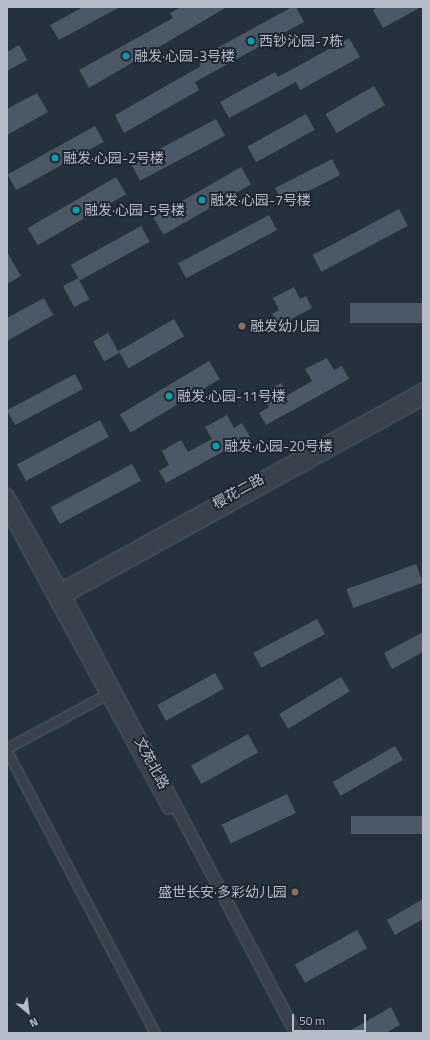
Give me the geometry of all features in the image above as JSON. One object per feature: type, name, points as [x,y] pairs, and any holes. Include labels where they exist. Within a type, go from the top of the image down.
[{"type":"street","name":"樱花二路","points":[[59,595],[423,388]]},
{"type":"street","name":"樱花二路","points":[[59,595],[423,399]]},
{"type":"street","name":"文苑北路","points":[[7,494],[59,595],[295,1033]]},
{"type":"street","name":"文苑北路","points":[[7,511],[59,595],[107,694],[286,1033]]},
{"type":"street","points":[[107,694],[7,749],[155,1033]]},
{"type":"building","points":[[83,7],[120,7],[59,40],[50,25]]},
{"type":"building","name":"融发·心园-3号楼","points":[[181,7],[227,7],[89,88],[79,70],[173,18],[170,13]]},
{"type":"building","points":[[292,7],[296,7],[304,22],[195,82],[199,90],[124,133],[115,115],[201,66],[197,59]]},
{"type":"building","points":[[377,7],[421,7],[383,28],[373,10]]},
{"type":"building","points":[[349,38],[360,57],[300,90],[296,82],[229,118],[220,102],[275,72],[278,77]]},
{"type":"building","points":[[19,45],[27,60],[7,71],[7,52]]},
{"type":"building","points":[[374,86],[385,105],[337,133],[326,114]]},
{"type":"building","points":[[37,93],[48,112],[7,135],[7,109]]},
{"type":"building","points":[[306,114],[315,130],[256,162],[247,146]]},
{"type":"building","points":[[216,119],[225,136],[140,181],[131,164]]},
{"type":"building","name":"融发·心园-2号楼","points":[[95,126],[104,142],[16,190],[8,174]]},
{"type":"building","points":[[332,159],[340,175],[283,204],[275,188]]},
{"type":"building","name":"融发·心园-7号楼","points":[[241,167],[251,184],[164,235],[154,218]]},
{"type":"building","name":"融发·心园-5号楼","points":[[116,177],[126,194],[38,245],[28,228]]},
{"type":"building","points":[[399,209],[408,226],[321,272],[312,255]]},
{"type":"building","points":[[269,215],[277,230],[186,278],[178,263]]},
{"type":"building","points":[[141,226],[150,242],[80,281],[71,265]]},
{"type":"building","points":[[7,252],[21,276],[7,284]]},
{"type":"building","points":[[78,278],[89,299],[74,307],[63,286]]},
{"type":"building","points":[[294,287],[300,299],[306,296],[312,308],[279,326],[272,314],[279,310],[273,298]]},
{"type":"building","points":[[44,298],[53,315],[7,341],[7,318]]},
{"type":"building","points":[[350,303],[423,303],[423,323],[350,323]]},
{"type":"building","points":[[174,319],[184,336],[129,368],[119,351]]},
{"type":"building","points":[[108,333],[119,353],[104,361],[93,341]]},
{"type":"building","points":[[327,358],[334,370],[342,366],[349,379],[266,425],[259,413],[269,407],[262,394],[281,383],[288,395],[312,381],[305,369]]},
{"type":"building","name":"融发·心园-11号楼","points":[[209,361],[220,379],[131,433],[120,415]]},
{"type":"building","points":[[75,374],[83,389],[15,425],[7,410]]},
{"type":"building","name":"融发·心园-20号楼","points":[[227,415],[234,428],[242,423],[250,437],[166,483],[159,471],[169,465],[162,451],[181,440],[188,452],[212,439],[205,427]]},
{"type":"building","points":[[100,420],[109,437],[26,481],[17,464]]},
{"type":"building","points":[[132,464],[141,481],[60,524],[51,507]]},
{"type":"building","points":[[416,564],[423,583],[353,608],[346,589]]},
{"type":"building","points":[[317,619],[325,634],[261,668],[253,653]]},
{"type":"building","points":[[423,632],[423,652],[392,669],[384,653]]},
{"type":"building","points":[[215,673],[224,689],[166,721],[157,705]]},
{"type":"building","points":[[341,677],[350,692],[288,729],[279,714]]},
{"type":"building","points":[[248,734],[258,752],[201,784],[191,766]]},
{"type":"building","points":[[395,746],[403,760],[341,796],[333,782]]},
{"type":"building","points":[[287,794],[296,813],[231,843],[222,824]]},
{"type":"building","points":[[351,816],[423,816],[423,834],[351,834]]},
{"type":"building","points":[[423,899],[423,919],[395,935],[387,920]]},
{"type":"building","points":[[357,930],[367,948],[305,983],[295,964]]},
{"type":"building","points":[[391,1007],[400,1025],[386,1033],[346,1033]]},
{"type":"place","name":"西钞沁园-7栋","points":[[251,41]]},
{"type":"place","name":"融发·心园-3号楼","points":[[126,56]]},
{"type":"place","name":"融发·心园-2号楼","points":[[55,158]]},
{"type":"place","name":"融发·心园-7号楼","points":[[202,200]]},
{"type":"place","name":"融发·心园-5号楼","points":[[76,210]]},
{"type":"place","name":"融发幼儿园","points":[[242,326]]},
{"type":"place","name":"融发·心园-11号楼","points":[[169,396]]},
{"type":"place","name":"融发·心园-20号楼","points":[[216,446]]},
{"type":"place","name":"盛世长安·多彩幼儿园","points":[[295,892]]}]
